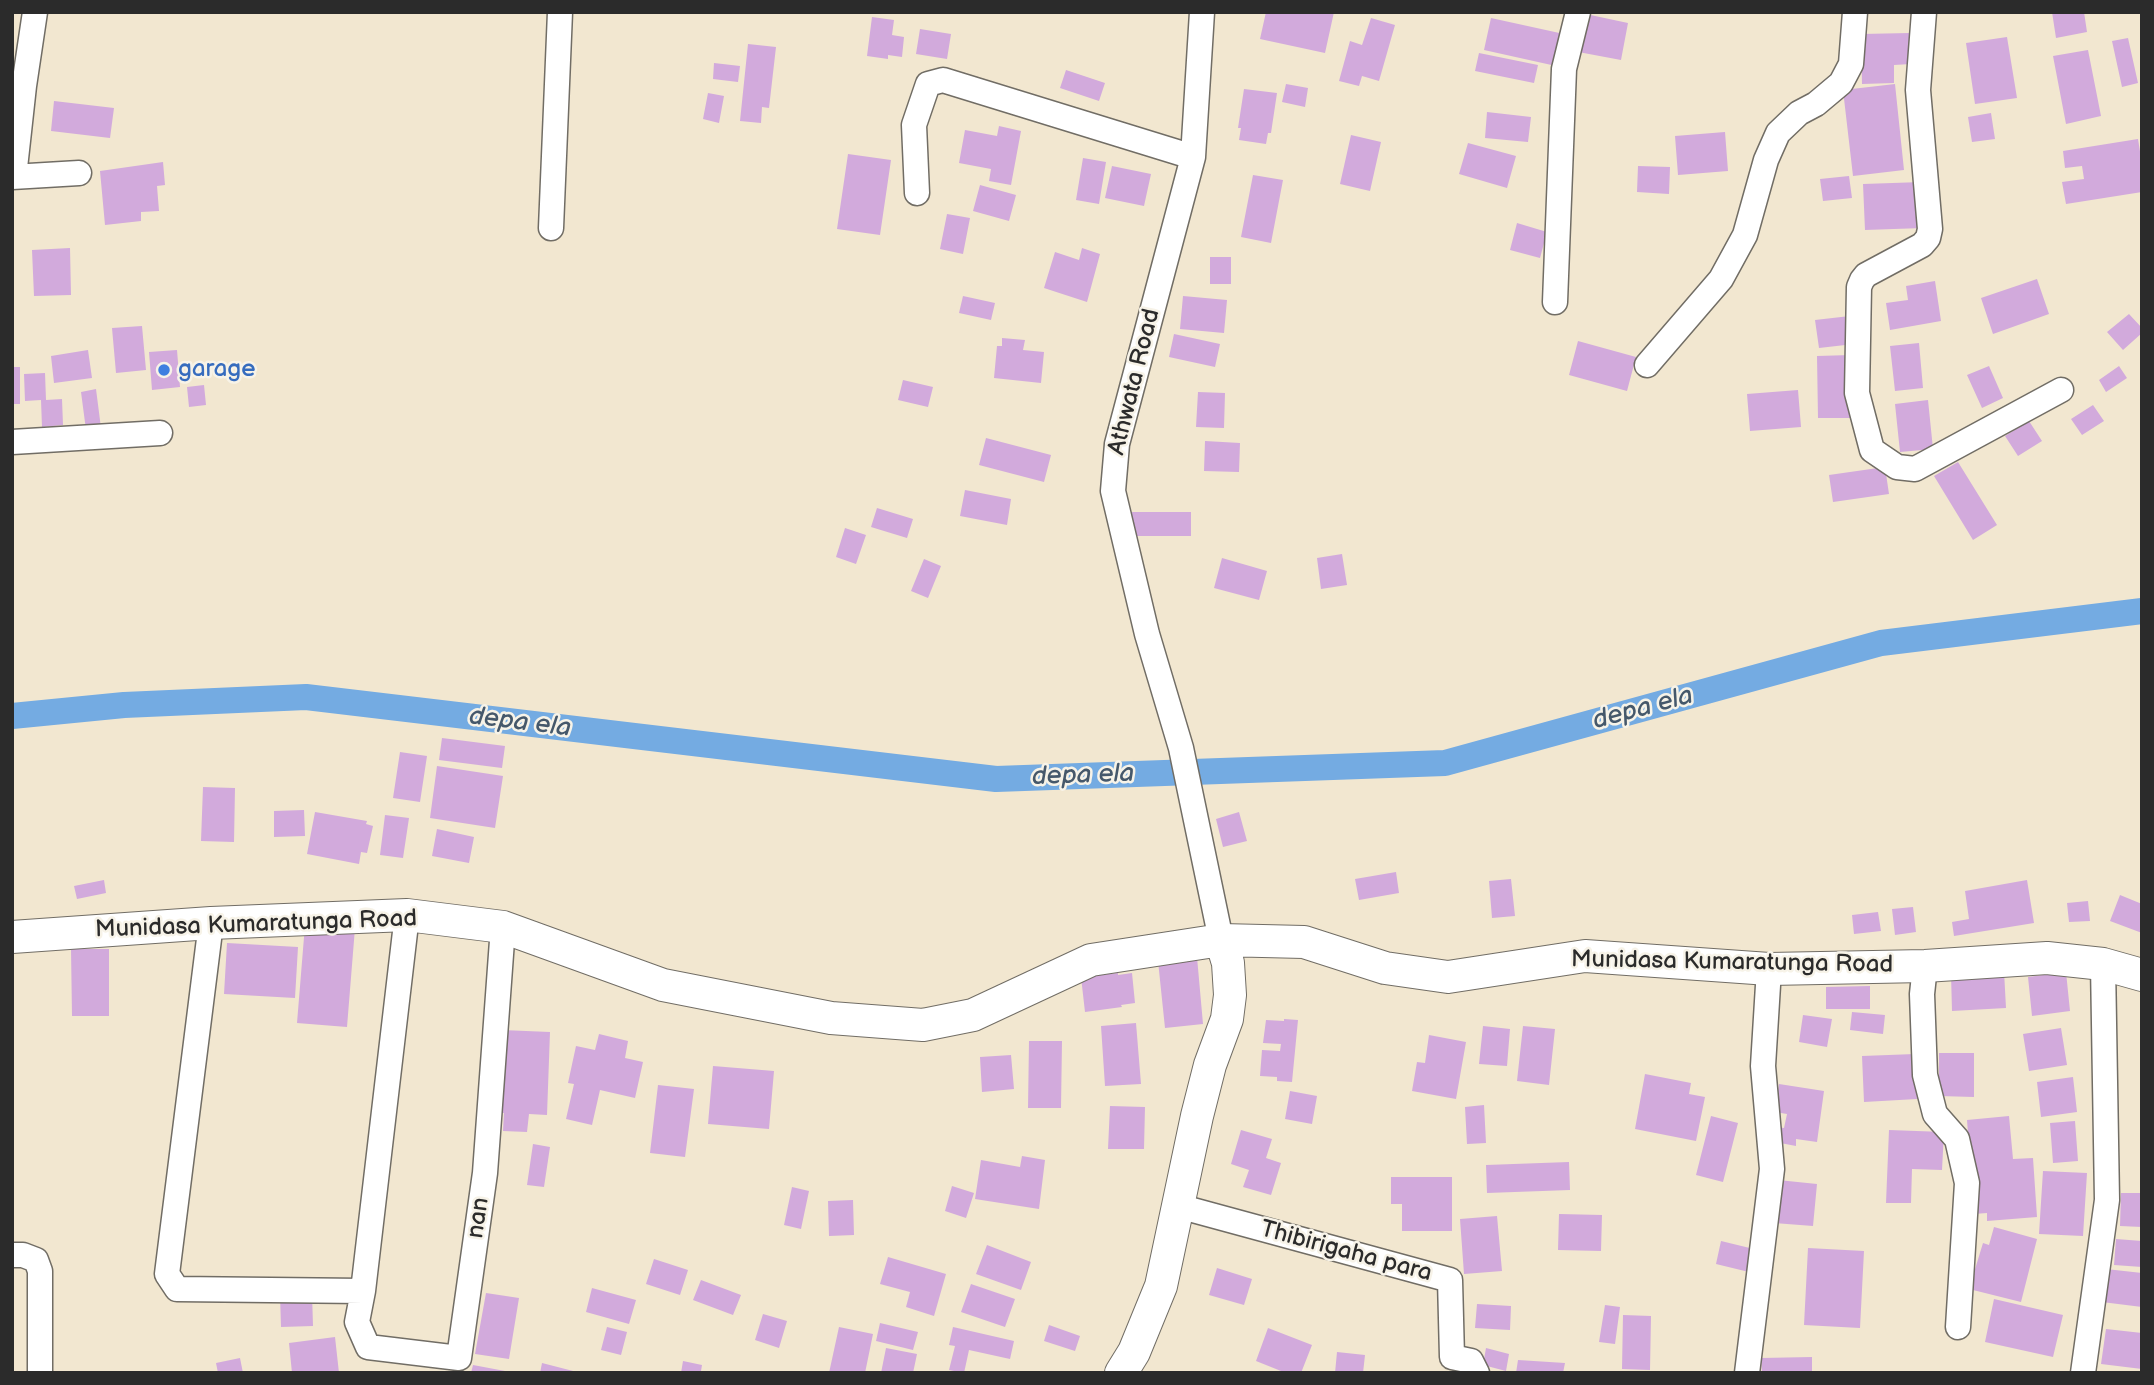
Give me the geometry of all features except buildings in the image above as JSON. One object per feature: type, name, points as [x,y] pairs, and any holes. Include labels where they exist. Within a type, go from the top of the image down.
[{"type":"street","points":[[36,12],[13,177],[79,173]]},
{"type":"street","points":[[551,228],[560,12]]},
{"type":"street","name":"Athwata Road","points":[[1202,12],[1193,157],[1117,444],[1113,491],[1147,634],[1181,748],[1221,940]]},
{"type":"street","points":[[1555,302],[1564,69],[1578,12]]},
{"type":"street","points":[[1647,365],[1721,279],[1745,235],[1766,160],[1778,133],[1799,113],[1816,104],[1841,83],[1851,64],[1855,12]]},
{"type":"street","points":[[1924,12],[1918,90],[1930,229],[1928,238],[1922,245],[1866,275],[1860,287],[1857,393],[1872,450],[1897,467],[1915,469],[2061,390]]},
{"type":"street","points":[[917,193],[914,125],[928,84],[943,80],[1193,157]]},
{"type":"street","points":[[12,442],[160,433]]},
{"type":"street","points":[[211,923],[167,1274],[177,1289],[363,1291],[407,915]]},
{"type":"street","name":"Munidasa Kumaratunga Road","points":[[12,937],[211,923],[407,915],[503,927],[663,985],[831,1018],[923,1025],[973,1015],[1091,960],[1221,940],[1304,942],[1385,968],[1448,977],[1585,956],[1769,969],[1925,966],[2048,958],[2103,964],[2142,975]]},
{"type":"street","name":"nan","points":[[363,1291],[357,1322],[368,1347],[459,1358],[485,1173],[503,927]]},
{"type":"street","points":[[1121,1373],[1135,1352],[1161,1286],[1210,1065],[1227,1019],[1230,995],[1228,963],[1221,940]]},
{"type":"street","points":[[2083,1373],[2107,1200],[2103,964]]},
{"type":"street","points":[[1925,966],[1922,995],[1925,1075],[1935,1114],[1957,1139],[1967,1183],[1958,1326]]},
{"type":"street","points":[[1748,1373],[1772,1168],[1763,1066],[1769,969]]},
{"type":"street","name":"Thibirigaha para","points":[[1178,1206],[1450,1280],[1451,1365],[1471,1361],[1477,1373]]},
{"type":"street","points":[[12,1255],[23,1255],[36,1260],[40,1271],[40,1373]]},
{"type":"waterway","name":"depa ela","points":[[12,716],[124,705],[306,697],[996,779],[1445,763],[1881,643],[2142,611]]},
{"type":"place","name":"garage","points":[[164,370]]}]
